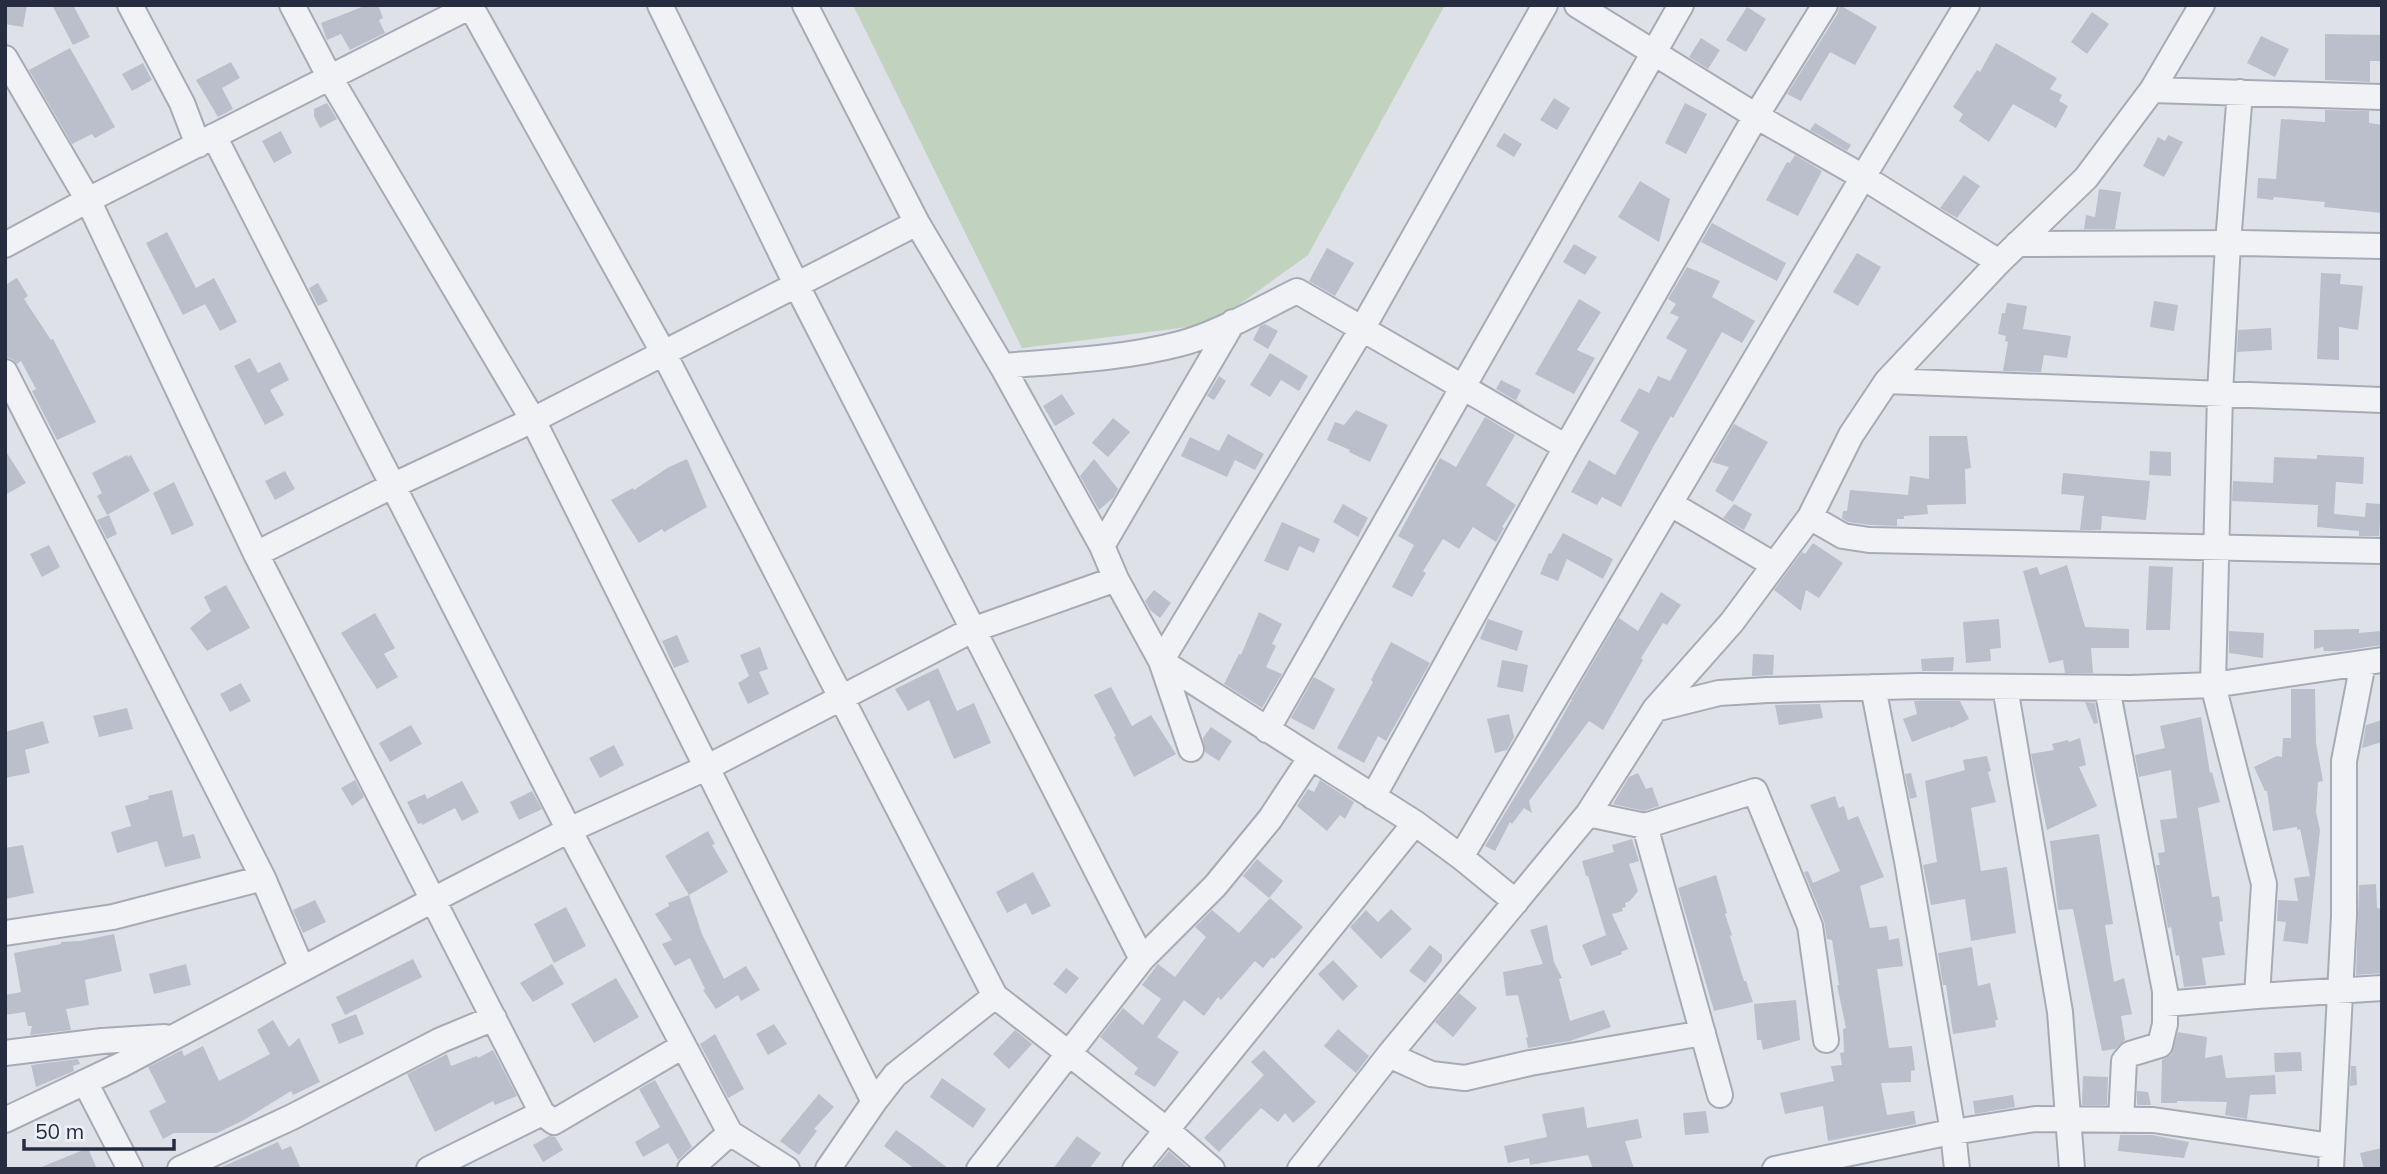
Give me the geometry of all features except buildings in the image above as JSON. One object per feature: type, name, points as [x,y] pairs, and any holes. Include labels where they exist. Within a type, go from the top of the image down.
[{"type":"street","points":[[131,5],[392,486],[569,830],[730,1133],[787,1169]]},
{"type":"street","points":[[292,5],[330,78],[533,419],[874,1102]]},
{"type":"street","points":[[660,5],[796,284],[1142,959]]},
{"type":"street","points":[[805,5],[917,223],[1002,366],[1102,546],[1116,579],[1161,661],[1191,750]]},
{"type":"street","points":[[1161,661],[1362,329],[1545,5]]},
{"type":"street","points":[[1577,5],[1999,262]]},
{"type":"street","points":[[1266,730],[1681,5]]},
{"type":"street","points":[[1373,797],[1566,447],[1756,116],[1825,5]]},
{"type":"street","points":[[1461,857],[1967,5]]},
{"type":"street","points":[[1300,1169],[1389,1055],[1588,814],[1656,709],[1732,622],[1810,517],[1851,435],[1887,381],[1999,262],[2086,178],[2152,90],[2202,5]]},
{"type":"street","points":[[5,245],[88,200],[471,6],[663,352],[995,996],[1167,1130],[1212,1169]]},
{"type":"street","points":[[5,58],[88,200],[256,554],[542,1113],[555,1122],[683,1046]]},
{"type":"street","points":[[2152,90],[2382,97]]},
{"type":"street","points":[[2239,92],[2220,394],[2213,685],[2264,884],[2257,996]]},
{"type":"street","points":[[256,554],[533,419],[917,223]]},
{"type":"street","points":[[2017,244],[2228,243],[2382,246]]},
{"type":"street","points":[[1002,366],[1121,356],[1182,344],[1297,291],[1566,447]]},
{"type":"street","points":[[1102,546],[1233,322]]},
{"type":"street","points":[[5,372],[263,878],[302,969]]},
{"type":"street","points":[[1887,381],[2382,400]]},
{"type":"street","points":[[1671,504],[1774,565]]},
{"type":"street","points":[[1810,517],[1843,536],[1869,540],[2382,551]]},
{"type":"street","points":[[5,1120],[175,1036],[569,830],[706,768],[972,630],[1116,579]]},
{"type":"street","points":[[1161,661],[1415,823],[1517,902]]},
{"type":"street","points":[[1656,709],[1719,693],[1873,687],[2107,688],[2213,685],[2372,662],[2344,761],[2344,916],[2331,1157],[2153,1120],[2035,1119],[1953,1132],[1775,1169]]},
{"type":"street","points":[[1873,687],[1909,874],[1957,1169]]},
{"type":"street","points":[[2005,687],[2060,1012],[2072,1169]]},
{"type":"street","points":[[2107,688],[2165,991],[2165,1024],[2160,1045],[2130,1054],[2124,1061],[2121,1120]]},
{"type":"street","points":[[979,1169],[1142,959],[1214,886],[1270,819],[1311,757]]},
{"type":"street","points":[[1588,814],[1645,825],[1755,791],[1810,926],[1826,1040]]},
{"type":"street","points":[[1135,1169],[1415,823]]},
{"type":"street","points":[[1645,825],[1720,1095]]},
{"type":"street","points":[[5,933],[113,917],[263,878]]},
{"type":"street","points":[[2165,1004],[2382,988]]},
{"type":"street","points":[[828,1169],[895,1075],[995,996]]},
{"type":"street","points":[[180,1169],[292,1117],[441,1040],[494,1018]]},
{"type":"street","points":[[1389,1055],[1431,1074],[1465,1078],[1530,1063],[1703,1033]]},
{"type":"street","points":[[5,1053],[102,1041],[175,1036]]},
{"type":"street","points":[[85,1082],[130,1169]]},
{"type":"street","points":[[429,1169],[542,1113]]},
{"type":"street","points":[[690,1169],[730,1133]]},
{"type":"green space","points":[[853,5],[1445,5],[1308,255],[1212,324],[1022,348]]}]
